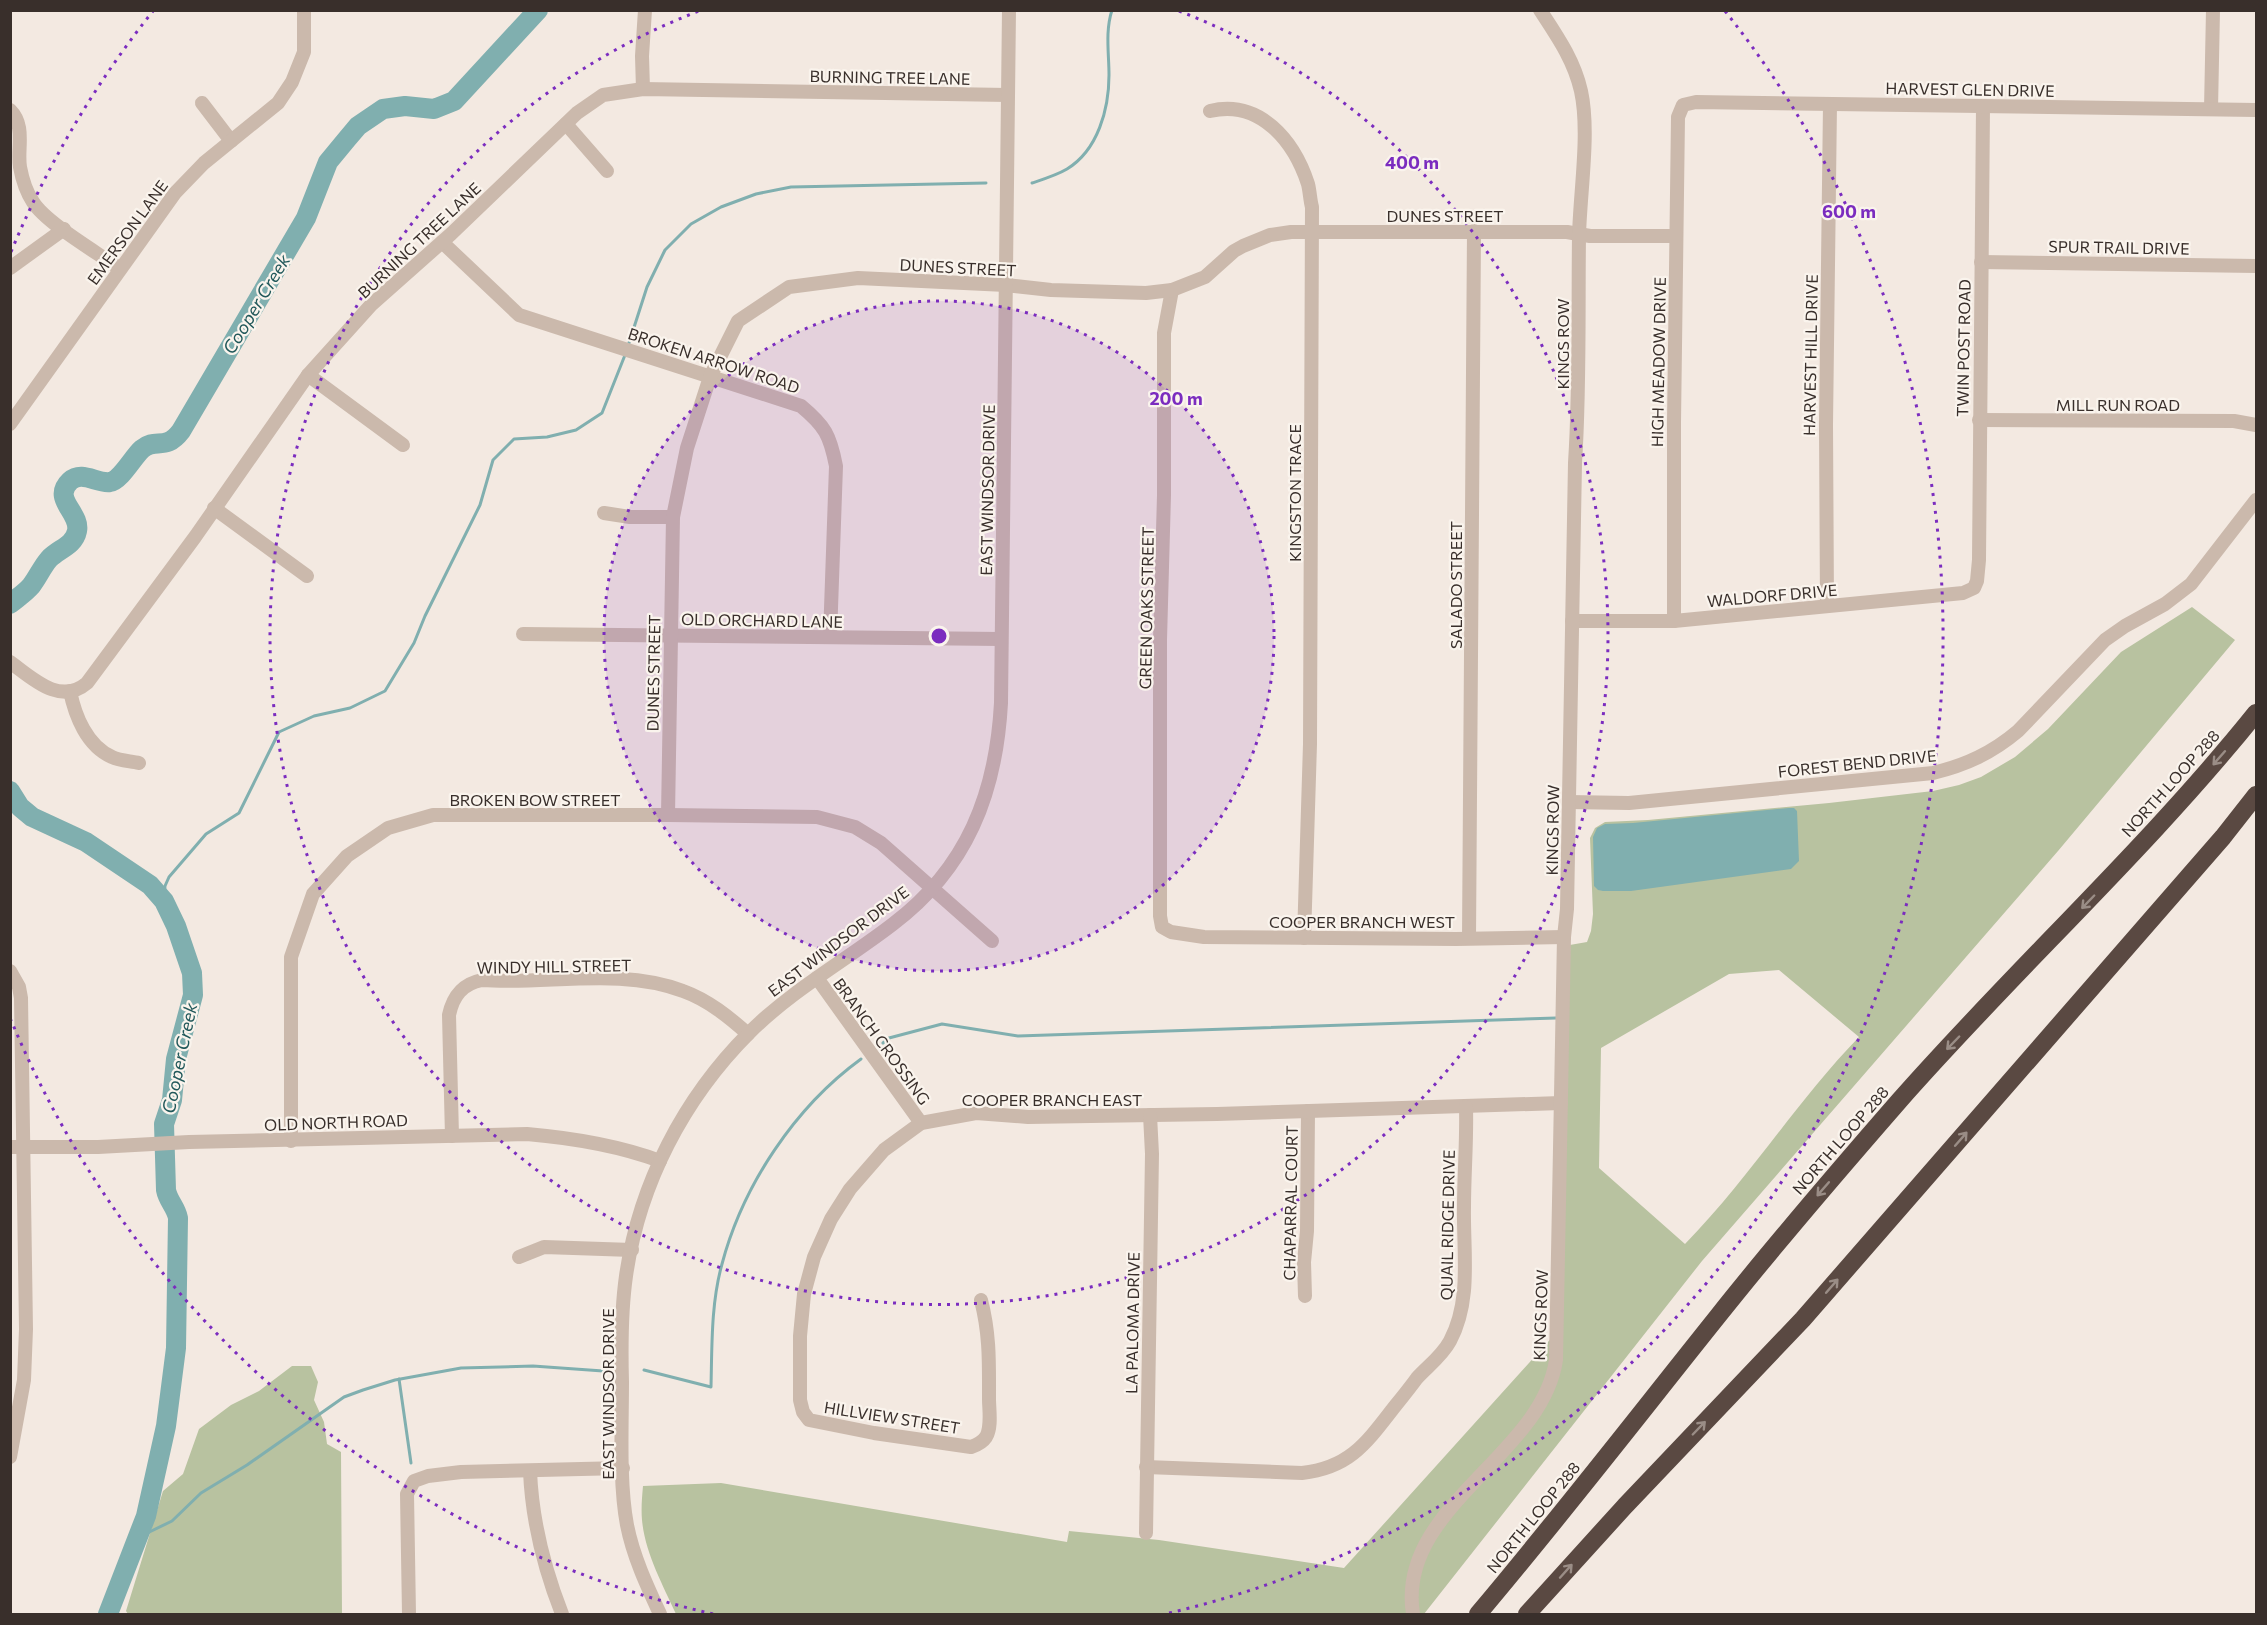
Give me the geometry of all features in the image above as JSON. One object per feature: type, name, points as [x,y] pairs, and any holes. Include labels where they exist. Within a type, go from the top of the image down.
[{"type":"highway","name":"NORTH LOOP 288","points":[[1478,1614],[1563,1513],[1718,1316],[1813,1200],[1902,1098],[2165,819],[2256,713]]},
{"type":"highway","points":[[1527,1614],[1625,1506],[1803,1319],[2154,916],[2256,795]]},
{"type":"street","name":"EMERSON LANE","points":[[10,424],[175,193],[204,164],[278,103],[292,82],[304,52],[304,10]]},
{"type":"street","points":[[643,89],[642,56],[645,10]]},
{"type":"street","name":"EAST WINDSOR DRIVE","points":[[660,1614],[634,1555],[624,1511],[622,1319],[626,1275],[640,1210],[660,1161],[687,1111],[713,1074],[748,1034],[773,1011],[891,926],[947,872],[965,843],[983,802],[993,769],[999,725],[1001,639],[1009,10]]},
{"type":"street","name":"KINGS ROW","points":[[1413,1614],[1414,1579],[1419,1562],[1432,1535],[1453,1506],[1523,1426],[1545,1395],[1554,1373],[1557,1347],[1564,937],[1568,909],[1572,621],[1578,420],[1579,234],[1584,123],[1583,100],[1569,55],[1540,10]]},
{"type":"street","points":[[2211,108],[2213,10]]},
{"type":"street","name":"BURNING TREE LANE","points":[[70,692],[91,678],[308,375],[371,305],[442,243],[577,113],[603,95],[643,89],[1008,95]]},
{"type":"street","name":"HARVEST GLEN DRIVE","points":[[1683,105],[1696,102],[2256,110]]},
{"type":"street","points":[[202,103],[231,141]]},
{"type":"street","name":"HARVEST HILL DRIVE","points":[[1827,606],[1826,425],[1830,104]]},
{"type":"street","name":"HIGH MEADOW DRIVE","points":[[1674,621],[1678,117],[1683,105]]},
{"type":"street","name":"TWIN POST ROAD","points":[[1974,588],[1979,560],[1983,107]]},
{"type":"street","name":"KINGSTON TRACE","points":[[1210,111],[1225,108],[1255,114],[1268,122],[1280,132],[1299,161],[1309,187],[1313,231],[1310,744],[1304,938]]},
{"type":"street","points":[[10,110],[15,114],[21,137],[20,168],[33,202],[42,213],[120,269]]},
{"type":"street","points":[[566,124],[607,171]]},
{"type":"street","points":[[10,268],[64,229]]},
{"type":"street","name":"DUNES STREET","points":[[669,815],[673,517],[687,448],[710,377],[738,321],[789,286],[858,278],[1006,285],[1051,290],[1146,293],[1172,290],[1204,277],[1233,251],[1270,235],[1313,231],[1474,231],[1567,232],[1590,236],[1676,236]]},
{"type":"street","name":"SALADO STREET","points":[[1469,938],[1474,231]]},
{"type":"street","name":"BROKEN ARROW ROAD","points":[[442,243],[519,315],[801,406],[820,422],[832,444],[836,466],[830,637]]},
{"type":"street","name":"SPUR TRAIL DRIVE","points":[[1981,262],[2256,266]]},
{"type":"street","name":"GREEN OAKS STREET","points":[[1162,927],[1160,905],[1160,640],[1164,495],[1164,333],[1172,290]]},
{"type":"street","points":[[308,375],[403,445]]},
{"type":"street","name":"MILL RUN ROAD","points":[[1979,420],[2234,421],[2256,425]]},
{"type":"street","name":"FOREST BEND DRIVE","points":[[1569,802],[1640,802],[1933,773],[1973,761],[2002,745],[2018,731],[2105,640],[2165,604],[2191,584],[2256,500]]},
{"type":"street","points":[[214,508],[308,576]]},
{"type":"street","points":[[604,513],[630,517],[673,517]]},
{"type":"street","name":"WALDORF DRIVE","points":[[1572,621],[1674,621],[1963,593],[1974,588]]},
{"type":"street","name":"OLD ORCHARD LANE","points":[[523,634],[1001,639]]},
{"type":"street","points":[[10,662],[46,687],[70,692],[78,721],[100,750],[113,758],[140,763]]},
{"type":"street","name":"BROKEN BOW STREET","points":[[291,1141],[291,957],[313,894],[347,856],[388,828],[433,815],[669,815],[817,818],[836,821],[855,827],[881,843],[992,941]]},
{"type":"street","name":"COOPER BRANCH WEST","points":[[1162,927],[1171,932],[1204,936],[1564,937]]},
{"type":"street","points":[[10,972],[19,987],[21,998],[17,1148],[25,1360],[19,1413],[10,1456]]},
{"type":"street","name":"BRANCH CROSSING","points":[[817,978],[921,1123]]},
{"type":"street","name":"WINDY HILL STREET","points":[[452,1136],[449,1015],[452,1001],[458,992],[470,982],[609,979],[661,984],[686,992],[708,1004],[726,1015],[748,1034]]},
{"type":"street","name":"COOPER BRANCH EAST","points":[[809,1420],[803,1412],[800,1400],[800,1336],[804,1294],[814,1257],[831,1219],[850,1189],[884,1150],[921,1123],[976,1113],[1028,1117],[1150,1115],[1561,1103]]},
{"type":"street","name":"QUAIL RIDGE DRIVE","points":[[1146,1467],[1302,1473],[1323,1470],[1346,1459],[1361,1447],[1418,1378],[1443,1352],[1455,1330],[1462,1308],[1466,1107]]},
{"type":"street","name":"CHAPARRAL COURT","points":[[1305,1296],[1308,1111]]},
{"type":"street","name":"LA PALOMA DRIVE","points":[[1146,1533],[1152,1154],[1150,1115]]},
{"type":"street","name":"OLD NORTH ROAD","points":[[17,1148],[527,1134],[567,1137],[630,1150],[660,1161]]},
{"type":"street","points":[[519,1257],[544,1246],[632,1250]]},
{"type":"street","name":"HILLVIEW STREET","points":[[809,1420],[874,1433],[971,1447],[980,1443],[987,1435],[989,1420],[990,1348],[981,1300]]},
{"type":"street","points":[[409,1614],[407,1494],[411,1484],[419,1478],[444,1474],[623,1468]]},
{"type":"street","points":[[530,1471],[537,1535],[544,1565],[562,1614]]},
{"type":"green space","points":[[2192,607],[2235,640],[2058,851],[1702,1261],[1424,1614],[676,1614],[647,1545],[642,1516],[643,1486],[721,1483],[1067,1542],[1069,1531],[1159,1540],[1344,1568],[1557,1332],[1564,946],[1587,942],[1591,931],[1593,914],[1590,838],[1595,828],[1605,822],[1829,803],[1933,791],[1959,785],[1981,777],[2015,757],[2048,729],[2121,652]],"holes":[[[1779,970],[1859,1037],[1814,1088],[1730,1194],[1685,1244],[1599,1168],[1601,1048],[1729,974]]]},
{"type":"green space","points":[[292,1366],[311,1366],[318,1382],[314,1400],[324,1422],[327,1444],[341,1452],[342,1614],[128,1614],[126,1611],[163,1491],[183,1474],[199,1429],[231,1405],[259,1391]]},
{"type":"water","points":[[1789,808],[1797,811],[1799,861],[1791,869],[1631,891],[1603,891],[1594,886],[1593,837],[1597,828],[1605,824]]},
{"type":"waterway","name":"Cooper Creek","points":[[10,604],[31,586],[49,559],[69,544],[75,536],[77,524],[64,494],[70,481],[85,477],[110,482],[123,473],[142,449],[152,444],[170,441],[181,431],[306,218],[328,162],[358,126],[383,109],[405,106],[434,109],[454,101],[538,10]]},
{"type":"waterway","points":[[1032,183],[1059,173],[1078,161],[1087,151],[1100,128],[1107,101],[1108,34],[1112,10]]},
{"type":"waterway","points":[[628,346],[647,287],[665,250],[691,224],[721,207],[756,194],[791,187],[986,183]]},
{"type":"waterway","points":[[164,901],[165,886],[169,877],[206,834],[239,813],[279,732],[314,716],[350,708],[385,691],[414,643],[480,505],[493,460],[514,439],[547,437],[576,430],[602,413],[625,355]]},
{"type":"waterway","name":"Cooper Creek","points":[[10,791],[20,807],[32,817],[86,842],[150,885],[164,901],[176,926],[192,973],[193,995],[176,1059],[172,1100],[164,1124],[166,1190],[178,1218],[176,1348],[166,1426],[146,1516],[108,1614]]},
{"type":"waterway","points":[[883,1043],[889,1038],[942,1024],[1018,1036],[1556,1018]]},
{"type":"waterway","points":[[644,1370],[711,1387],[713,1325],[718,1279],[731,1234],[743,1205],[758,1177],[794,1124],[814,1100],[861,1059]]},
{"type":"waterway","points":[[139,1537],[172,1521],[201,1493],[247,1465],[344,1397],[363,1390],[395,1380],[461,1368],[533,1366],[603,1371]]},
{"type":"waterway","points":[[399,1379],[411,1463]]}]
